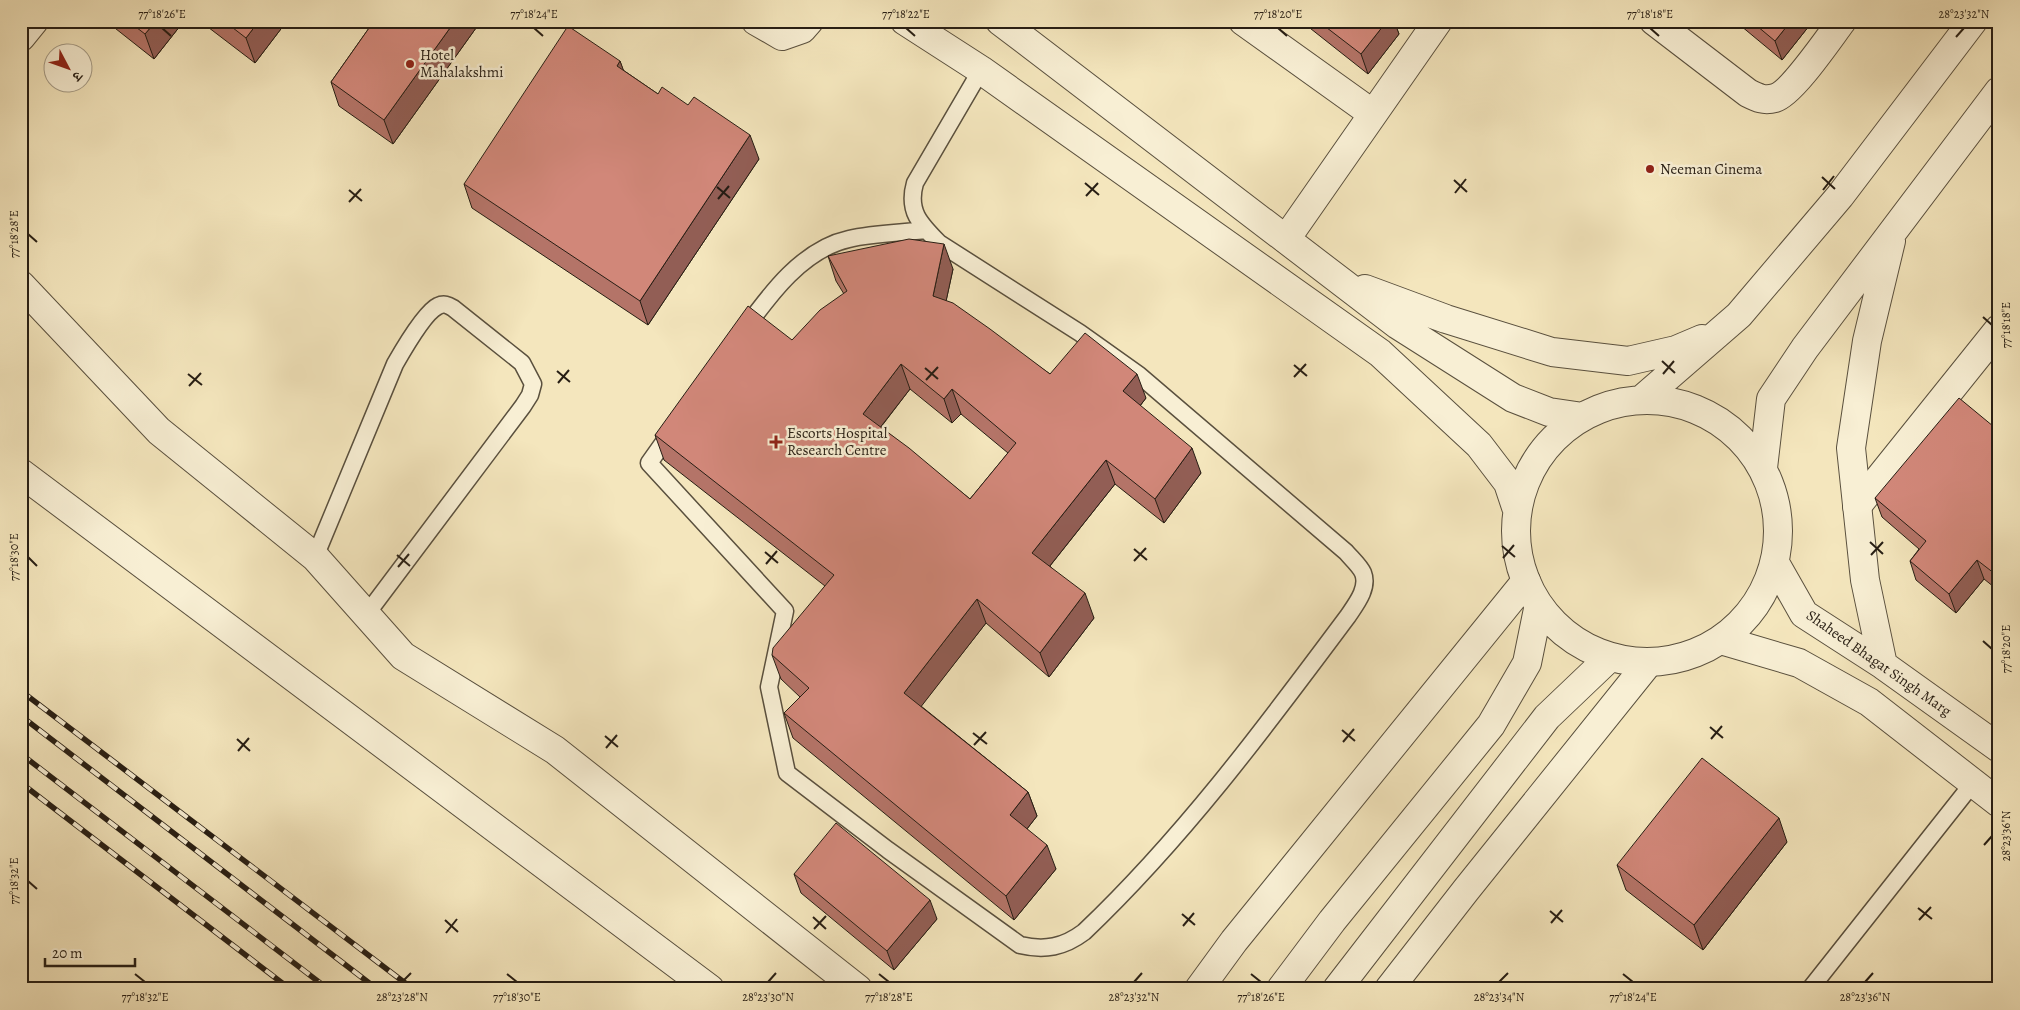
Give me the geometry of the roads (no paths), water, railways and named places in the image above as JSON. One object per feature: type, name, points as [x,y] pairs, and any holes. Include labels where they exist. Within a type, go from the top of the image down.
[{"type":"street","points":[[21,37],[34,21]]},
{"type":"street","points":[[756,21],[782,36],[802,29],[809,21]]},
{"type":"street","points":[[905,21],[981,70],[1380,353],[1479,446],[1508,483],[1516,507],[1517,561],[1538,609],[1592,653],[1631,663],[1650,662],[1679,659],[1721,640],[1757,603],[1774,563],[1778,512],[1768,478],[1763,468],[1728,426],[1689,404],[1633,398],[1592,409],[1539,453],[1516,507]]},
{"type":"street","points":[[1000,21],[1398,325],[1513,398],[1549,412],[1583,417]]},
{"type":"street","points":[[1243,21],[1373,114]]},
{"type":"street","points":[[1654,21],[1748,93],[1763,100],[1777,98],[1792,86],[1842,21]]},
{"type":"street","points":[[1642,400],[1740,315],[1840,196],[1973,21]]},
{"type":"street","points":[[1286,240],[1373,114],[1427,25]]},
{"type":"street","points":[[1763,468],[1771,399],[1804,348],[1999,91]]},
{"type":"street","points":[[1883,665],[1865,580],[1851,448],[1867,341],[1894,229]]},
{"type":"street","points":[[1337,278],[1446,319],[1552,352],[1628,361],[1676,350],[1720,332]]},
{"type":"street","points":[[21,285],[159,431],[315,557],[403,656],[556,750],[858,989]]},
{"type":"street","points":[[1857,506],[1999,329]]},
{"type":"street","points":[[21,473],[710,989]]},
{"type":"street","name":"Shaheed Bhagat Singh Marg","points":[[1774,563],[1804,614],[1883,665],[1999,748]]},
{"type":"street","points":[[1199,989],[1234,940],[1526,581]]},
{"type":"street","points":[[1281,989],[1332,921],[1491,725],[1527,663],[1538,609]]},
{"type":"street","points":[[1721,640],[1799,663],[1869,702],[1999,803]]},
{"type":"street","points":[[1337,989],[1547,717],[1610,657]]},
{"type":"street","points":[[1388,989],[1650,662]]},
{"type":"lane","points":[[682,417],[649,463],[785,611],[769,688],[787,773],[888,850],[1020,945],[1036,949],[1050,947],[1071,941],[1084,932],[1163,851],[1257,736],[1348,616],[1359,598],[1365,583],[1363,572],[1346,552],[1139,375],[1080,333],[939,243],[926,230],[915,213],[911,198],[915,183],[981,70]]},
{"type":"lane","points":[[738,339],[765,300],[781,283],[812,256],[828,246],[849,239],[926,230]]},
{"type":"lane","points":[[315,557],[395,364],[407,342],[430,312],[438,306],[445,304],[453,308],[522,364],[533,384],[530,395],[524,406],[366,615]]},
{"type":"lane","points":[[1810,989],[1974,783]]},
{"type":"railway","points":[[21,691],[413,989]]},
{"type":"railway","points":[[21,716],[377,989]]},
{"type":"railway","points":[[21,754],[328,989]]},
{"type":"railway","points":[[21,783],[290,989]]},
{"type":"place","name":"Hotel Mahalakshmi","points":[[410,64]]},
{"type":"place","name":"Neeman Cinema","points":[[1650,169]]},
{"type":"place","name":"Escorts Hospital Research Centre","points":[[776,442]]}]
